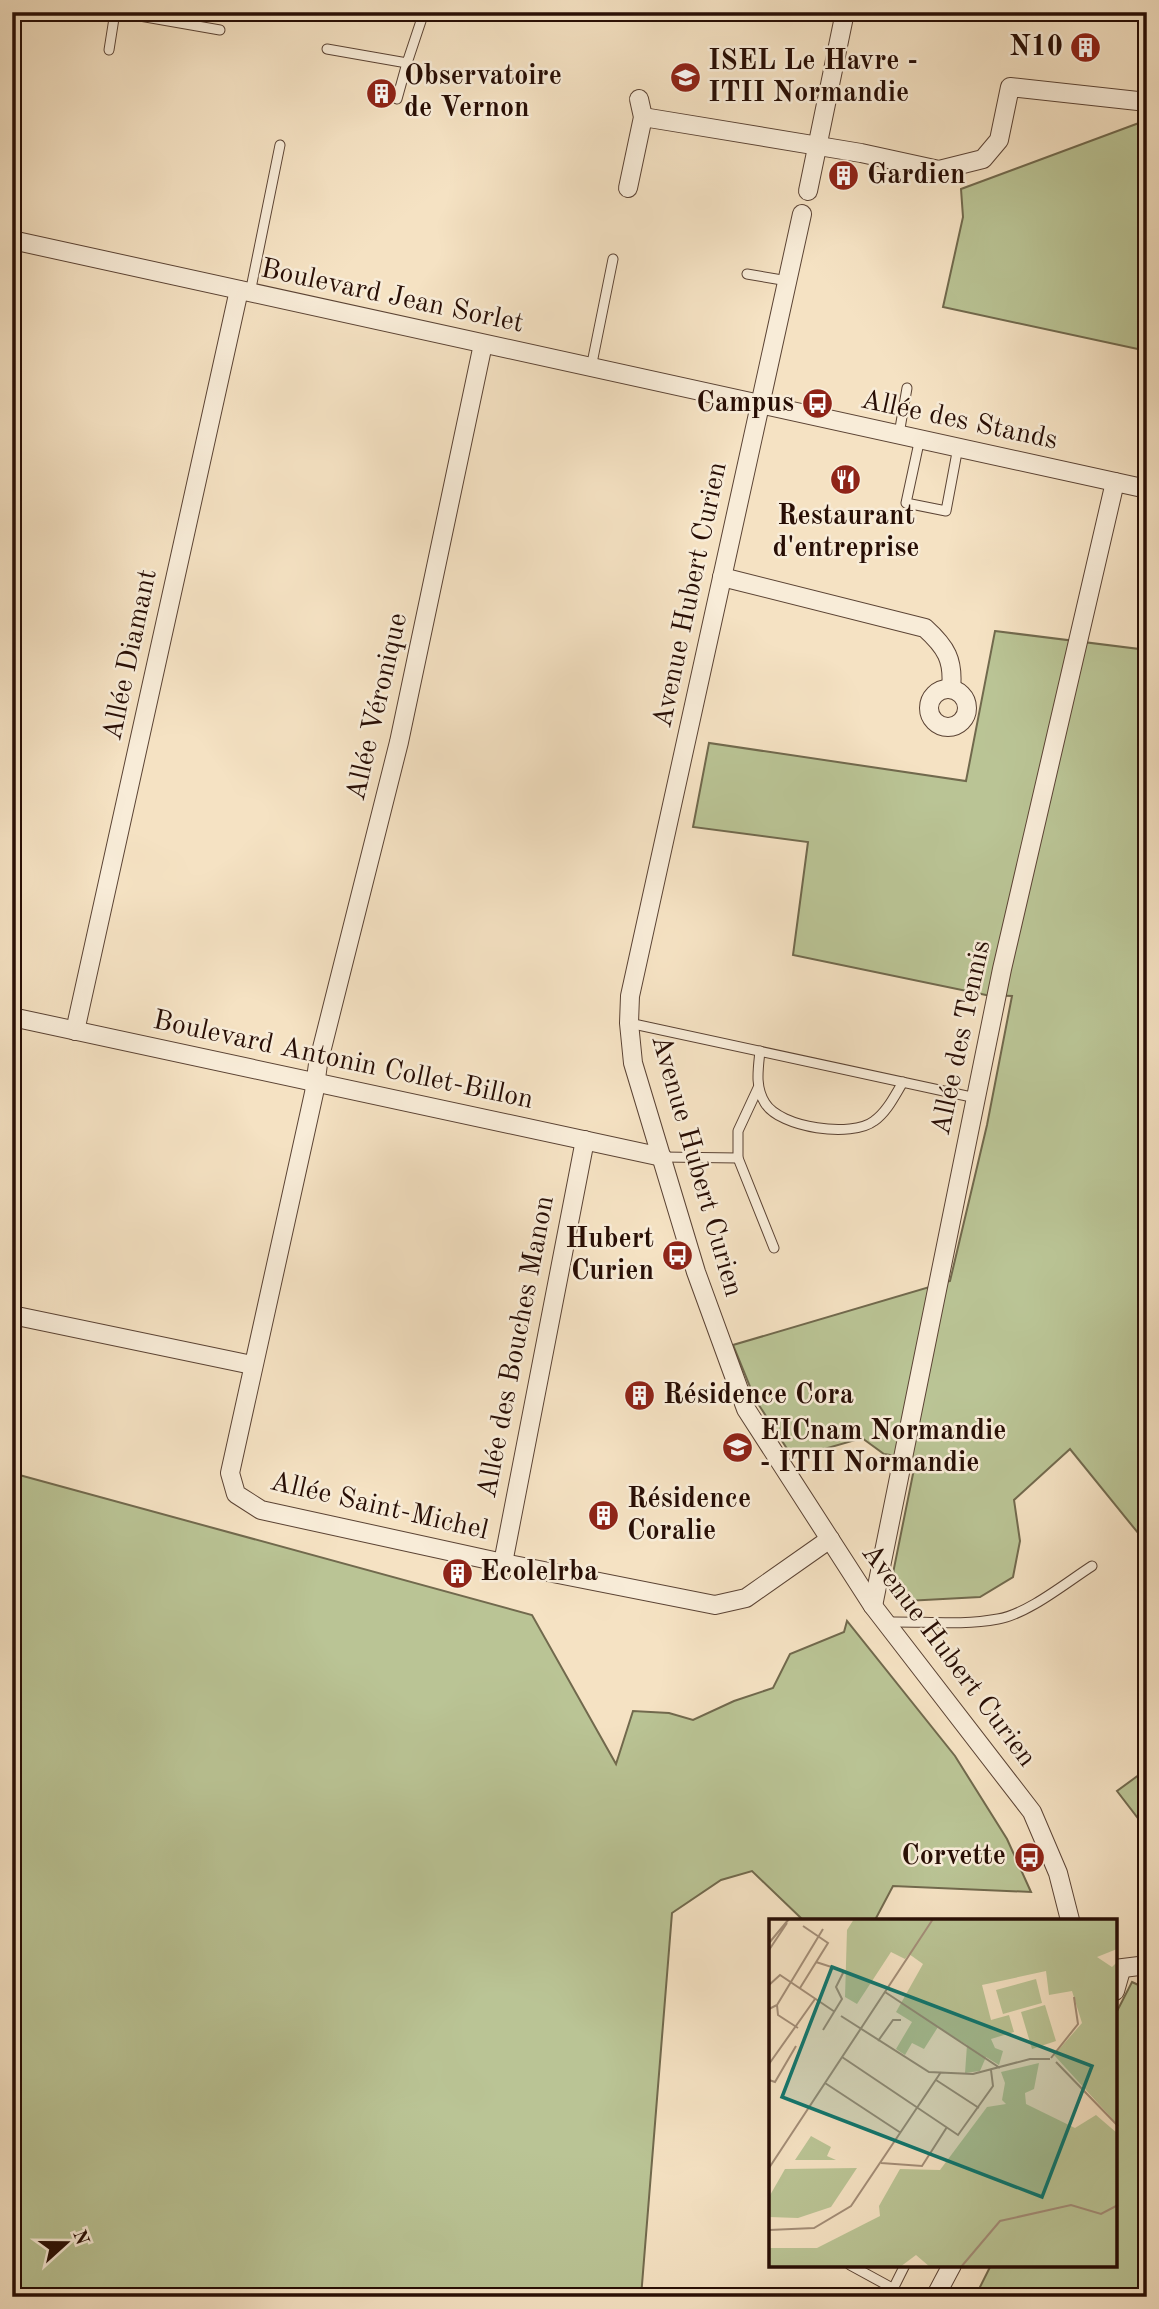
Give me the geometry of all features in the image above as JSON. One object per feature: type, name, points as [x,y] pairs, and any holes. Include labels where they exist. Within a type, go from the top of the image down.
[{"type":"street","points":[[808,191],[845,12]]},
{"type":"street","points":[[643,117],[816,145],[939,170],[983,159],[999,140],[1010,87],[1147,102]]},
{"type":"street","points":[[628,188],[643,117],[639,99]]},
{"type":"street","name":"Avenue Hubert Curien","points":[[802,214],[630,996],[629,1023],[633,1063],[696,1272],[746,1409],[873,1606],[1032,1812],[1054,1863],[1070,1919]]},
{"type":"street","name":"Boulevard Jean Sorlet","points":[[12,240],[760,405]]},
{"type":"street","name":"Allée Diamant","points":[[75,1031],[244,291]]},
{"type":"street","name":"Allée Véronique","points":[[316,1080],[399,742],[483,344]]},
{"type":"street","name":"Allée des Stands","points":[[760,405],[1147,489]]},
{"type":"street","name":"Allée des Tennis","points":[[873,1606],[1002,969],[1115,482]]},
{"type":"street","points":[[722,577],[925,628],[945,647],[953,667],[951,689]]},
{"type":"street","name":"Boulevard Antonin Collet-Billon","points":[[12,1017],[316,1080],[662,1157]]},
{"type":"street","name":"Allée Saint-Michel","points":[[316,1080],[230,1473],[236,1494],[261,1510],[503,1563],[715,1605],[746,1598],[830,1539]]},
{"type":"street","name":"Allée des Bouches Manon","points":[[503,1563],[585,1140]]},
{"type":"street","points":[[12,1315],[253,1366]]},
{"type":"street","points":[[1118,1970],[1147,1965]]},
{"type":"street","points":[[935,2297],[951,2267]]},
{"type":"lane","points":[[109,50],[116,12],[220,30]]},
{"type":"lane","points":[[397,99],[424,12]]},
{"type":"lane","points":[[327,49],[407,63]]},
{"type":"lane","points":[[244,291],[280,145]]},
{"type":"lane","points":[[591,368],[613,259]]},
{"type":"lane","points":[[747,274],[788,281]]},
{"type":"lane","points":[[899,434],[907,388]]},
{"type":"lane","points":[[920,438],[906,503],[946,511],[958,447]]},
{"type":"lane","points":[[629,1023],[976,1098]]},
{"type":"lane","points":[[760,1051],[758,1088],[738,1130],[738,1158],[774,1248]]},
{"type":"lane","points":[[758,1088],[767,1107],[801,1125],[837,1131],[858,1129],[875,1121],[902,1082]]},
{"type":"lane","points":[[662,1157],[738,1158]]},
{"type":"lane","points":[[885,1622],[952,1623],[1001,1619],[1045,1597],[1092,1566]]},
{"type":"lane","points":[[853,2267],[891,2293],[904,2267]]},
{"type":"green space","points":[[1147,120],[1147,351],[943,307],[963,217],[961,189]]},
{"type":"green space","points":[[995,631],[1147,650],[1147,1544],[1070,1449],[1014,1500],[1020,1541],[1013,1577],[980,1597],[906,1601],[890,1588],[916,1459],[884,1454],[862,1438],[793,1458],[755,1399],[733,1345],[950,1281],[987,1125],[1012,996],[986,995],[793,955],[808,842],[693,827],[709,743],[966,781]]},
{"type":"green space","points":[[12,1473],[532,1615],[616,1764],[633,1711],[669,1713],[693,1720],[734,1701],[773,1688],[790,1654],[844,1632],[847,1621],[955,1756],[1007,1839],[1031,1892],[893,1886],[876,1919],[802,1919],[752,1871],[721,1880],[672,1913],[641,2297],[12,2297]]},
{"type":"green space","points":[[1147,1769],[1147,1830],[1117,1791]]},
{"type":"green space","points":[[1132,1982],[1147,1989],[1147,2297],[975,2297],[990,2267],[1117,2267],[1117,2011]]},
{"type":"place","name":"N10","points":[[1086,48]]},
{"type":"place","name":"ISEL Le Havre - ITII Normandie","points":[[685,78]]},
{"type":"place","name":"Observatoire de Vernon","points":[[381,93]]},
{"type":"place","name":"Gardien","points":[[844,176]]},
{"type":"place","name":"Campus","points":[[817,404]]},
{"type":"place","name":"Restaurant d'entreprise","points":[[846,480]]},
{"type":"place","name":"Hubert Curien","points":[[677,1256]]},
{"type":"place","name":"Résidence Cora","points":[[640,1396]]},
{"type":"place","name":"EICnam Normandie - ITII Normandie","points":[[737,1448]]},
{"type":"place","name":"Résidence Coralie","points":[[604,1516]]},
{"type":"place","name":"Ecolelrba","points":[[457,1573]]},
{"type":"place","name":"Corvette","points":[[1029,1857]]}]
